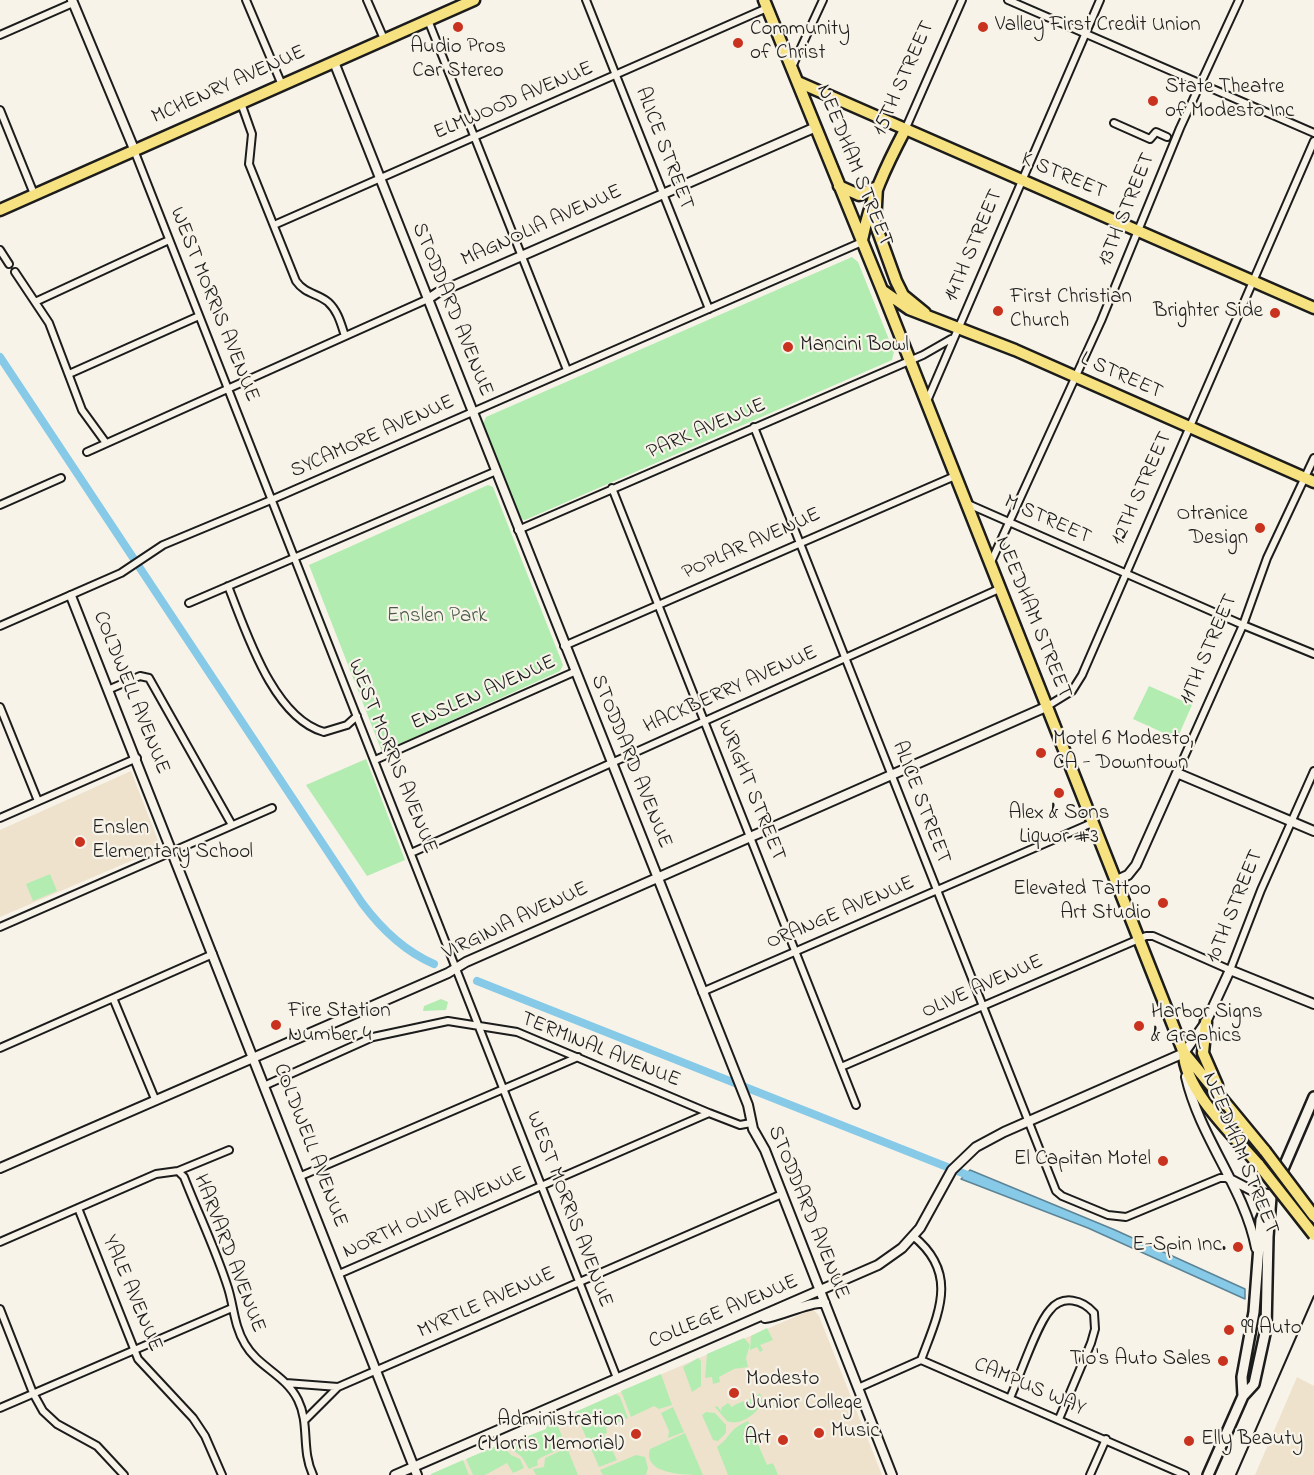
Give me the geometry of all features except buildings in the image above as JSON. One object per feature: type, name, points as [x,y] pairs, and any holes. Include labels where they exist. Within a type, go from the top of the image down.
[{"type":"main road","name":"MCHENRY AVENUE","points":[[0,210],[474,0]]},
{"type":"main road","name":"NEEDHAM STREET","points":[[765,4],[882,290],[1184,1057]]},
{"type":"main road","name":"K STREET","points":[[798,82],[1314,308]]},
{"type":"main road","name":"15TH STREET","points":[[862,242],[867,212],[905,129]]},
{"type":"main road","points":[[839,186],[859,195],[877,187],[875,223],[896,281],[903,295],[920,306],[927,316]]},
{"type":"main road","name":"L STREET","points":[[882,290],[909,309],[959,327],[1310,480]]},
{"type":"main road","points":[[1206,1022],[1202,1040],[1204,1059],[1242,1123]]},
{"type":"main road","points":[[1184,1057],[1265,1151],[1314,1216]]},
{"type":"main road","points":[[1184,1057],[1201,1095],[1314,1235]]},
{"type":"main road","points":[[1243,1396],[1242,1377],[1254,1312],[1261,1220],[1314,1097]]},
{"type":"main road","points":[[1208,1475],[1243,1396],[1254,1384],[1266,1329],[1271,1194]]},
{"type":"street","points":[[246,0],[282,85]]},
{"type":"street","points":[[367,0],[384,39]]},
{"type":"street","name":"ALICE STREET","points":[[586,0],[709,309]]},
{"type":"street","points":[[792,67],[824,0]]},
{"type":"street","name":"15TH STREET","points":[[905,129],[962,0]]},
{"type":"street","points":[[1008,0],[1314,133]]},
{"type":"street","name":"14TH STREET","points":[[926,403],[951,339],[959,327],[1100,0]]},
{"type":"street","name":"13TH STREET","points":[[990,565],[1138,231],[1180,128],[1239,0]]},
{"type":"street","points":[[0,34],[73,2],[134,149]]},
{"type":"street","name":"ELMWOOD AVENUE","points":[[274,225],[617,75],[765,4]]},
{"type":"street","points":[[428,20],[567,370]]},
{"type":"street","name":"STODDARD AVENUE","points":[[334,62],[494,472],[744,1096],[751,1123],[782,1194],[892,1475]]},
{"type":"street","points":[[241,102],[252,134],[249,164],[296,281],[305,291],[322,298],[333,308],[345,336]]},
{"type":"street","points":[[0,110],[34,194]]},
{"type":"street","points":[[1114,123],[1150,139],[1156,132],[1167,136]]},
{"type":"street","name":"MAGNOLIA AVENUE","points":[[87,452],[229,390],[522,255],[816,127]]},
{"type":"street","name":"12TH STREET","points":[[1046,707],[1065,697],[1077,684],[1314,141]]},
{"type":"street","name":"WEST MORRIS AVENUE","points":[[134,149],[617,1378]]},
{"type":"street","points":[[35,302],[169,240]]},
{"type":"street","name":"SYCAMORE AVENUE","points":[[0,626],[71,596],[131,567],[163,545],[272,500],[862,242]]},
{"type":"street","points":[[0,250],[9,264]]},
{"type":"street","points":[[15,272],[48,323],[82,410],[106,443]]},
{"type":"street","points":[[69,374],[199,316]]},
{"type":"street","name":"14TH STREET","points":[[909,360],[943,346],[951,339]]},
{"type":"street","name":"PARK AVENUE","points":[[518,530],[909,360]]},
{"type":"street","name":"ALICE STREET","points":[[754,427],[1056,1191],[1062,1196],[1108,1215],[1126,1217],[1220,1178],[1228,1178]]},
{"type":"street","name":"11TH STREET","points":[[1115,881],[1128,875],[1136,865],[1243,626],[1267,558],[1310,480],[1314,458]]},
{"type":"street","points":[[189,603],[494,472]]},
{"type":"street","name":"POPLAR AVENUE","points":[[564,646],[954,476]]},
{"type":"street","points":[[0,505],[61,478]]},
{"type":"street","name":"WRIGHT STREET","points":[[612,488],[856,1105]]},
{"type":"street","name":"M STREET","points":[[965,503],[1243,626],[1314,654]]},
{"type":"street","points":[[228,586],[264,676],[284,702],[305,723],[324,732],[347,725],[357,717]]},
{"type":"street","name":"HACKBERRY AVENUE","points":[[411,853],[999,589]]},
{"type":"street","name":"COLDWELL AVENUE","points":[[71,596],[255,1057],[415,1471]]},
{"type":"street","name":"ENSLEN AVENUE","points":[[375,760],[574,672]]},
{"type":"street","points":[[110,689],[140,676],[149,678],[232,825]]},
{"type":"street","name":"VIRGINIA AVENUE","points":[[0,1168],[1046,707]]},
{"type":"street","points":[[0,708],[38,801]]},
{"type":"street","points":[[0,818],[137,758]]},
{"type":"street","name":"10TH STREET","points":[[1184,1057],[1206,1022],[1230,970],[1314,771]]},
{"type":"street","points":[[1177,773],[1314,831]]},
{"type":"street","points":[[0,927],[272,808]]},
{"type":"street","name":"ORANGE AVENUE","points":[[702,992],[1092,823]]},
{"type":"street","points":[[1138,939],[1153,936],[1314,1004]]},
{"type":"street","name":"OLIVE AVENUE","points":[[841,1067],[1138,939]]},
{"type":"street","points":[[0,1048],[213,954]]},
{"type":"street","points":[[113,998],[155,1099]]},
{"type":"street","name":"TERMINAL AVENUE","points":[[266,1085],[391,1031],[448,1021],[517,1032],[709,1113],[740,1125],[751,1123]]},
{"type":"street","points":[[301,1176],[578,1057]]},
{"type":"street","name":"COLLEGE AVENUE","points":[[395,1475],[415,1471],[617,1378],[885,1261],[913,1236],[927,1217],[948,1176],[959,1162],[983,1143],[1184,1057]]},
{"type":"street","name":"NEEDHAM STREET","points":[[1184,1057],[1191,1094],[1251,1225],[1257,1251]]},
{"type":"street","name":"NORTH OLIVE AVENUE","points":[[339,1274],[709,1113]]},
{"type":"street","points":[[0,1242],[156,1174],[175,1171],[229,1149]]},
{"type":"street","name":"HARVARD AVENUE","points":[[175,1171],[184,1177],[228,1288],[235,1324],[250,1352],[286,1383],[299,1401],[305,1420],[304,1448],[313,1475]]},
{"type":"street","points":[[1228,1178],[1251,1190],[1271,1194]]},
{"type":"street","name":"MYRTLE AVENUE","points":[[305,1420],[338,1387],[782,1194]]},
{"type":"street","name":"YALE AVENUE","points":[[78,1208],[134,1350],[150,1375],[193,1418],[205,1436],[222,1475]]},
{"type":"street","points":[[858,1388],[921,1360],[940,1307],[942,1285],[932,1256],[913,1236]]},
{"type":"street","points":[[1010,1398],[1049,1310],[1068,1300],[1084,1303],[1094,1313],[1094,1336],[1059,1419]]},
{"type":"street","points":[[754,1320],[786,1315],[815,1302],[825,1303]]},
{"type":"street","points":[[0,1408],[232,1308]]},
{"type":"street","points":[[0,1309],[33,1393],[50,1418],[97,1446],[124,1475]]},
{"type":"street","name":"CAMPUS WAY","points":[[921,1360],[1185,1475]]},
{"type":"street","name":"MYRTLE AVENUE","points":[[286,1383],[338,1387]]},
{"type":"street","points":[[1090,1475],[1106,1439]]},
{"type":"shaded area","name":"Enslen Elementary School","points":[[131,771],[161,848],[0,917],[0,830]]},
{"type":"shaded area","name":"Modesto Junior College","points":[[813,1309],[819,1316],[882,1475],[431,1475],[503,1443],[513,1442],[546,1429],[547,1425],[613,1395]]},
{"type":"shaded area","points":[[1297,1377],[1314,1386],[1314,1475],[1255,1475]]},
{"type":"green space","points":[[852,257],[858,262],[894,352],[892,360],[525,520],[521,519],[483,424],[486,417]]},
{"type":"green space","name":"Enslen Park","points":[[488,485],[493,487],[563,665],[560,671],[382,752],[309,565]]},
{"type":"green space","points":[[1149,686],[1192,705],[1177,739],[1133,719]]},
{"type":"green space","points":[[366,759],[405,860],[367,876],[306,785]]},
{"type":"green space","points":[[50,874],[57,891],[33,901],[26,884]]},
{"type":"green space","points":[[441,999],[448,1002],[446,1010],[423,1011],[424,1006]]},
{"type":"green space","points":[[767,1328],[773,1340],[760,1345],[763,1350],[760,1352],[757,1347],[750,1350],[751,1336]]},
{"type":"green space","points":[[744,1338],[750,1345],[746,1358],[748,1367],[734,1369],[719,1377],[720,1382],[713,1384],[712,1377],[705,1378],[707,1354]]},
{"type":"green space","points":[[698,1358],[701,1361],[701,1386],[692,1392],[683,1367]]},
{"type":"green space","points":[[661,1374],[672,1405],[659,1409],[654,1406],[631,1417],[621,1391]]},
{"type":"green space","points":[[760,1393],[763,1401],[761,1406],[748,1418],[737,1422],[727,1421],[715,1407],[717,1406],[722,1412],[721,1408],[728,1403],[732,1407]]},
{"type":"green space","points":[[616,1394],[620,1397],[628,1418],[606,1428],[607,1433],[604,1434],[617,1460],[599,1467],[575,1412]]},
{"type":"green space","points":[[673,1407],[684,1432],[668,1438],[669,1431],[661,1413]]},
{"type":"green space","points":[[706,1412],[715,1413],[726,1425],[726,1433],[718,1441],[713,1440],[702,1415]]},
{"type":"green space","points":[[748,1421],[767,1465],[773,1463],[778,1475],[728,1475],[717,1447],[733,1430]]},
{"type":"green space","points":[[557,1424],[566,1446],[540,1458],[537,1461],[538,1465],[529,1469],[522,1457],[503,1443],[513,1442],[546,1429],[547,1425]]},
{"type":"green space","points":[[685,1433],[703,1475],[668,1472],[659,1469],[649,1458],[650,1449]]},
{"type":"green space","points":[[501,1444],[511,1455],[520,1459],[524,1468],[513,1473],[507,1463],[485,1475],[473,1475],[466,1459]]},
{"type":"green space","points":[[567,1448],[578,1475],[536,1475],[533,1469],[544,1467],[545,1458]]},
{"type":"green space","points":[[636,1455],[645,1457],[648,1468],[646,1475],[603,1475],[600,1470]]},
{"type":"green space","points":[[463,1460],[469,1475],[431,1475],[431,1474]]},
{"type":"water","points":[[970,1170],[1115,1230],[1245,1289],[1245,1299],[1088,1228],[961,1179]]},
{"type":"waterway","points":[[0,357],[362,903],[394,939],[413,953],[434,964]]},
{"type":"waterway","points":[[477,981],[975,1178]]},
{"type":"railway","points":[[1236,1475],[1314,1296]]},
{"type":"place","name":"Audio Pros Car Stereo","points":[[458,27]]},
{"type":"place","name":"Valley First Credit Union","points":[[983,27]]},
{"type":"place","name":"Community of Christ","points":[[738,43]]},
{"type":"place","name":"State Theatre of Modesto Inc","points":[[1153,101]]},
{"type":"place","name":"First Christian Church","points":[[998,311]]},
{"type":"place","name":"Brighter Side","points":[[1275,313]]},
{"type":"place","name":"Mancini Bowl","points":[[788,347]]},
{"type":"place","name":"Otranice Design","points":[[1260,528]]},
{"type":"place","name":"Motel 6 Modesto, CA - Downtown","points":[[1041,753]]},
{"type":"place","name":"Alex & Sons Liquor #3","points":[[1059,793]]},
{"type":"place","name":"Enslen Elementary School","points":[[80,842]]},
{"type":"place","name":"Elevated Tattoo Art Studio","points":[[1163,903]]},
{"type":"place","name":"Fire Station Number 4","points":[[276,1025]]},
{"type":"place","name":"Harbor Signs & Graphics","points":[[1139,1026]]},
{"type":"place","name":"El Capitan Motel","points":[[1163,1161]]},
{"type":"place","name":"E-Spin Inc.","points":[[1238,1247]]},
{"type":"place","name":"99 Auto","points":[[1229,1330]]},
{"type":"place","name":"Tio's Auto Sales","points":[[1223,1361]]},
{"type":"place","name":"Modesto Junior College","points":[[734,1393]]},
{"type":"place","name":"Music","points":[[819,1433]]},
{"type":"place","name":"Administration (Morris Memorial)","points":[[636,1434]]},
{"type":"place","name":"Art","points":[[783,1440]]},
{"type":"place","name":"Elly Beauty","points":[[1189,1441]]}]
